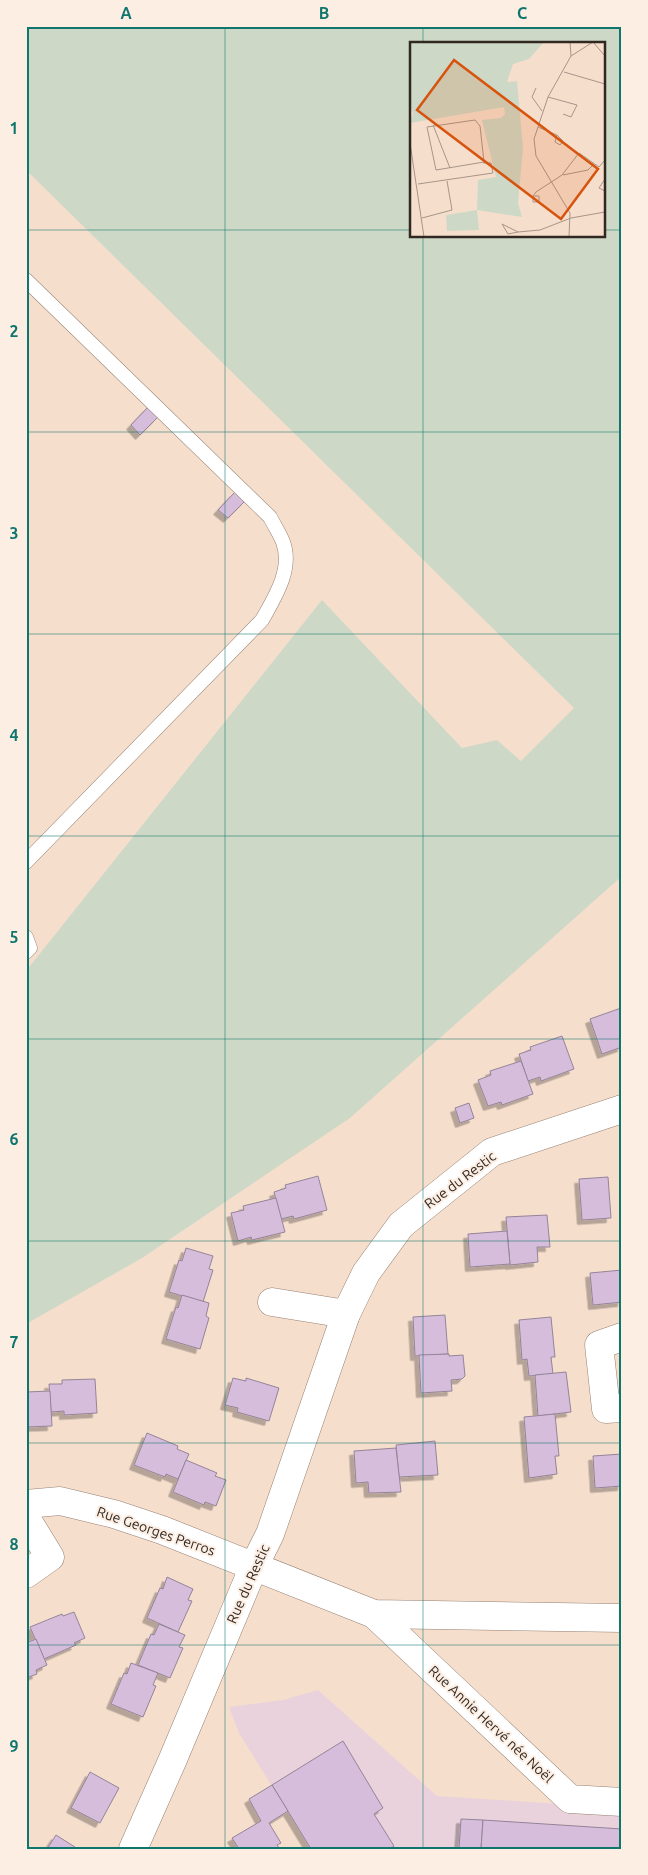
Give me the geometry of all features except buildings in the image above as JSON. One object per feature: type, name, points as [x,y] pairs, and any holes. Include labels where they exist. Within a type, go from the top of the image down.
[{"type":"street","name":"Rue du Restic","points":[[133,1849],[254,1566],[270,1534],[346,1314],[366,1273],[401,1225],[492,1152],[622,1109]]},
{"type":"street","points":[[272,1302],[346,1314]]},
{"type":"street","points":[[622,1337],[599,1345],[606,1409],[622,1408]]},
{"type":"street","name":"Rue Georges Perros","points":[[26,1504],[60,1501],[114,1514],[162,1530],[254,1566]]},
{"type":"street","points":[[26,1518],[50,1557],[26,1574]]},
{"type":"street","name":"Rue Annie Hervé née Noël","points":[[254,1566],[374,1614],[622,1618]]},
{"type":"street","name":"Rue Annie Hervé née Noël","points":[[374,1614],[570,1799],[622,1802]]},
{"type":"lane","points":[[26,280],[270,518],[284,544],[285,568],[277,594],[262,620],[26,862]]},
{"type":"lane","points":[[26,937],[30,948],[26,952]]},
{"type":"shaded area","points":[[318,1690],[437,1796],[622,1808],[622,1849],[311,1849],[239,1733],[229,1707],[283,1700]]},
{"type":"green space","points":[[26,26],[622,26],[622,876],[350,1118],[142,1258],[26,1324],[26,971],[322,600],[462,748],[497,740],[521,761],[574,708],[26,170]]}]
